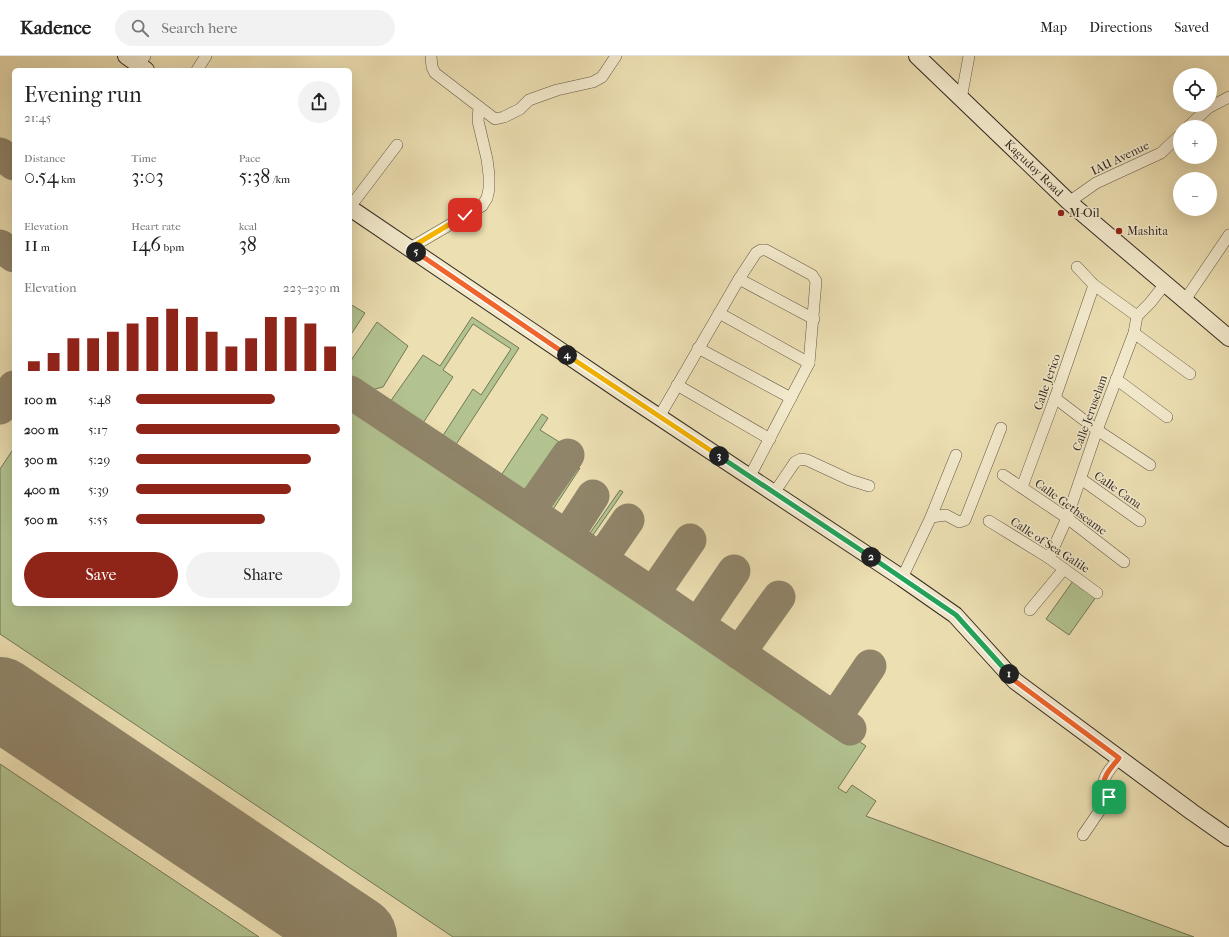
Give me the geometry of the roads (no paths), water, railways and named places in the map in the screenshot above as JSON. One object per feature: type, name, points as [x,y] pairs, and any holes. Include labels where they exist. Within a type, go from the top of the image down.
[{"type":"main road","name":"Kagudoy Road","points":[[916,56],[1069,202],[1229,338]]},
{"type":"main road","points":[[352,209],[659,417],[750,476],[956,615],[1015,681],[1229,838]]},
{"type":"street","points":[[198,68],[206,56]]},
{"type":"street","points":[[431,56],[432,67],[435,73],[495,119],[504,117],[520,109],[529,100],[557,90],[593,82],[602,78],[616,56]]},
{"type":"street","points":[[961,99],[969,56]]},
{"type":"street","points":[[1195,120],[1208,108],[1229,97]]},
{"type":"street","points":[[410,248],[482,206],[488,198],[489,176],[487,159],[478,121],[478,107]]},
{"type":"street","name":"IAU Avenue","points":[[1069,202],[1096,183],[1161,153],[1173,142]]},
{"type":"street","points":[[352,205],[397,145]]},
{"type":"street","points":[[1185,300],[1229,234]]},
{"type":"street","points":[[659,417],[698,348],[756,253],[761,250],[766,250],[812,275],[816,281],[814,319],[808,363],[750,476]]},
{"type":"street","points":[[1077,267],[1094,285],[1137,316],[1150,303],[1165,284]]},
{"type":"street","points":[[739,279],[814,319]]},
{"type":"street","name":"Calle Jerico","points":[[1022,487],[1055,398],[1094,285]]},
{"type":"street","points":[[719,313],[808,363]]},
{"type":"street","name":"Calle Jeruselam","points":[[1049,558],[1067,518],[1097,430],[1134,333],[1137,316]]},
{"type":"street","points":[[1134,333],[1190,374]]},
{"type":"street","points":[[698,348],[791,398]]},
{"type":"street","points":[[1116,379],[1167,417]]},
{"type":"street","points":[[677,385],[770,439]]},
{"type":"street","points":[[1055,398],[1097,430],[1150,464]]},
{"type":"street","points":[[931,517],[946,515],[959,522],[964,520],[1001,428]]},
{"type":"street","points":[[902,578],[931,517],[956,455]]},
{"type":"street","points":[[774,493],[795,462],[800,459],[807,460],[850,480],[869,486]]},
{"type":"street","name":"Calle Gethseame","points":[[1003,475],[1067,518],[1124,562]]},
{"type":"street","name":"Calle Cana","points":[[1081,479],[1140,521]]},
{"type":"street","name":"Calle of Sea Galile","points":[[989,520],[1049,558],[1097,592]]},
{"type":"street","points":[[1030,610],[1064,569]]},
{"type":"street","points":[[1084,835],[1109,797],[1104,786],[1104,781],[1119,758]]},
{"type":"place","name":"M-Oil","points":[[1061,213]]},
{"type":"place","name":"Mashita","points":[[1119,231]]}]
